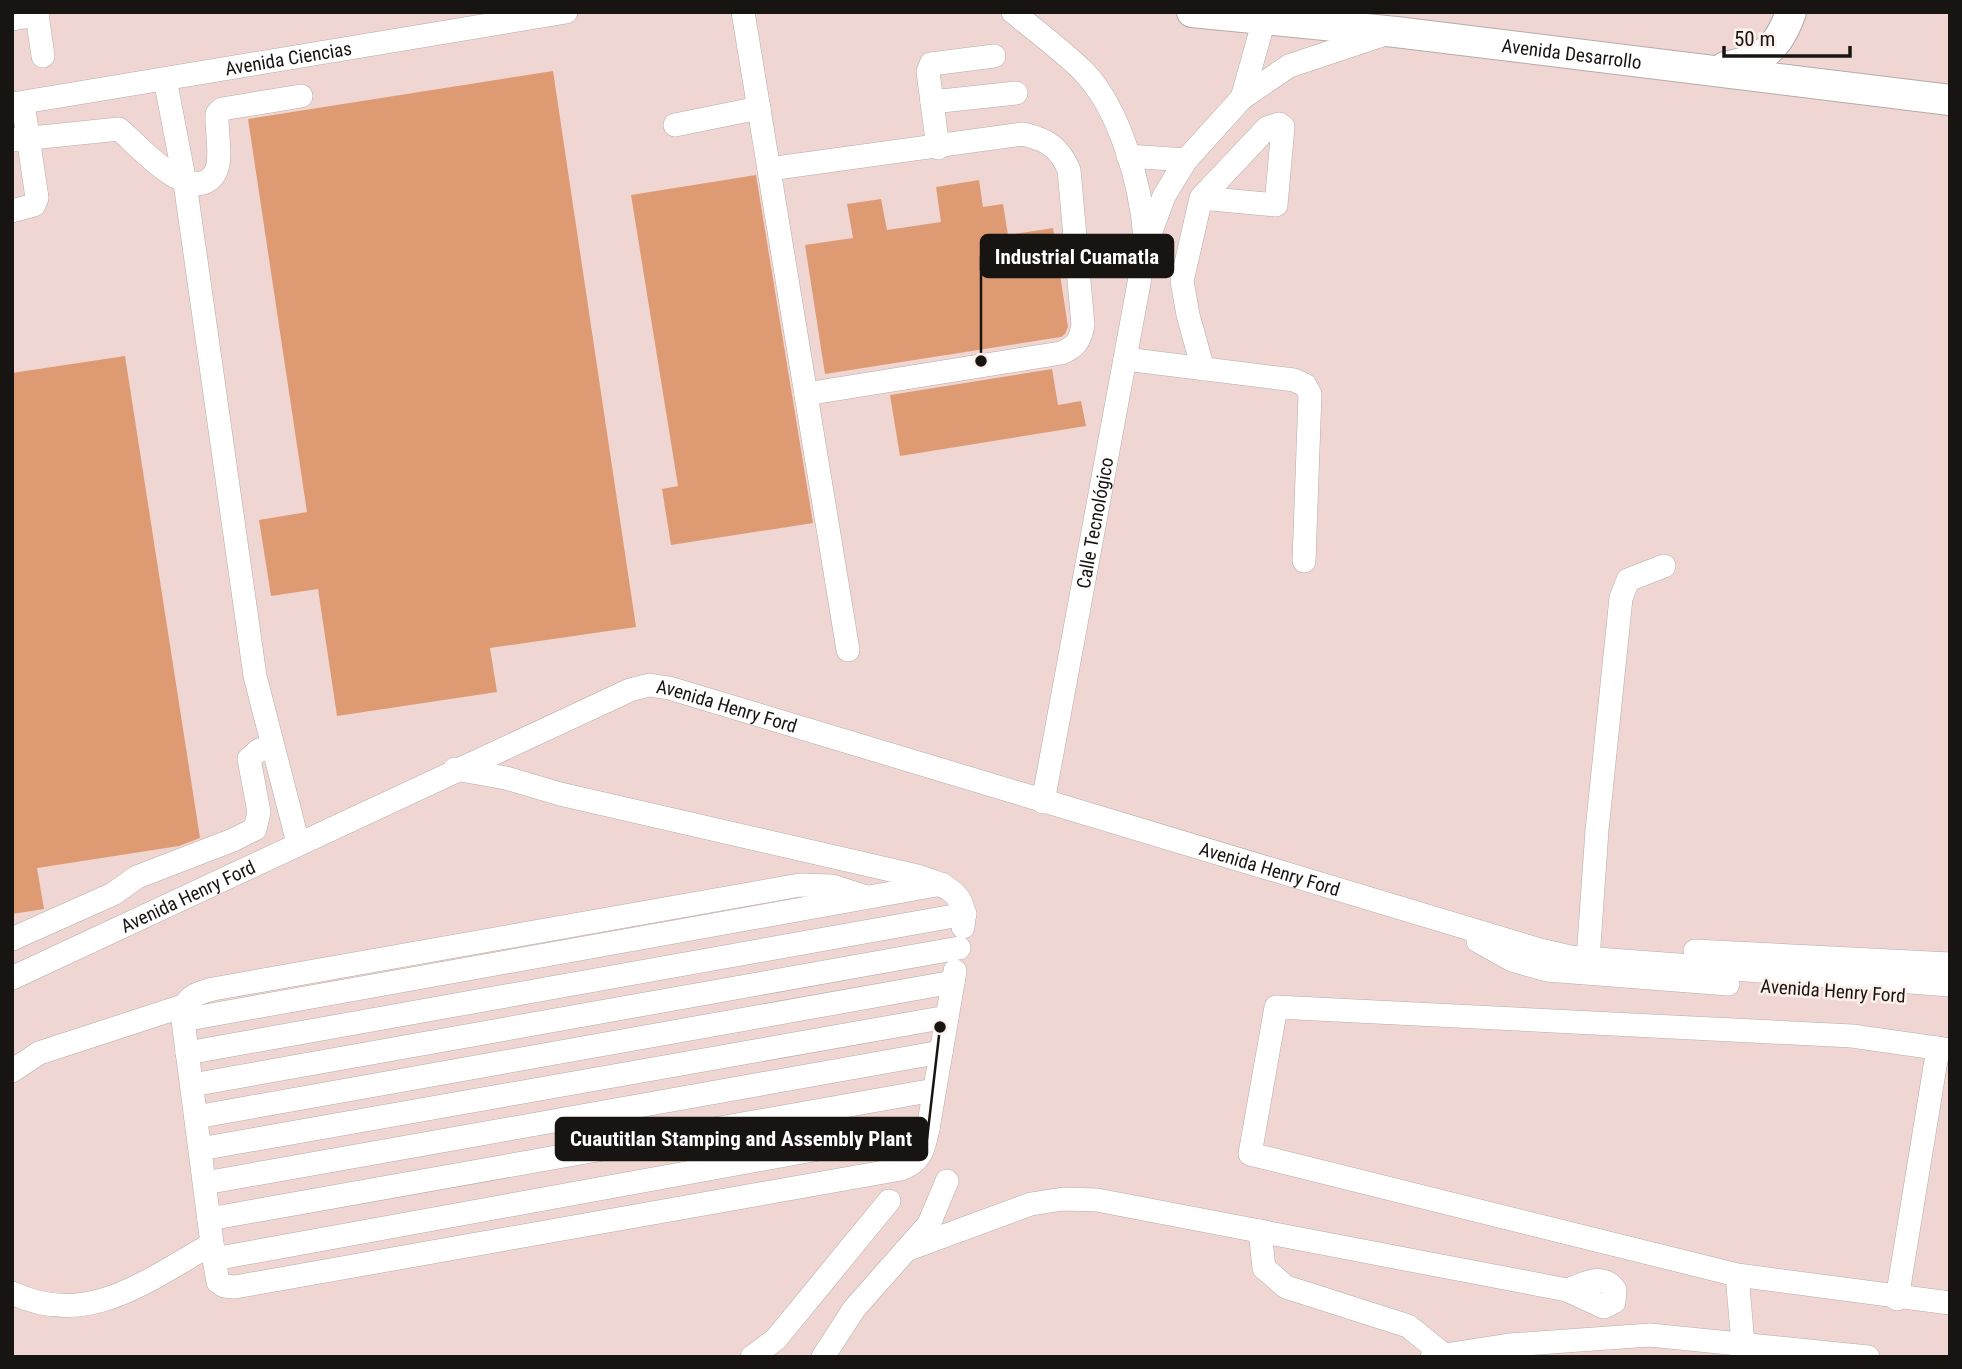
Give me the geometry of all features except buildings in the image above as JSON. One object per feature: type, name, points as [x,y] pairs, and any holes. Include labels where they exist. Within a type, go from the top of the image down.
[{"type":"main road","name":"Avenida Desarrollo","points":[[1192,12],[1267,16],[1950,100]]},
{"type":"main road","points":[[1710,70],[1753,61],[1779,42],[1791,12]]},
{"type":"street","name":"Avenida Ciencias","points":[[18,104],[566,12]]},
{"type":"street","points":[[743,12],[848,650]]},
{"type":"street","name":"Calle Tecnológico","points":[[1013,12],[1086,74],[1102,99],[1128,156],[1142,202],[1146,245]]},
{"type":"street","points":[[12,19],[36,14],[43,55]]},
{"type":"street","name":"Calle Tecnológico","points":[[1242,98],[1267,16]]},
{"type":"street","name":"Calle Tecnológico","points":[[1042,802],[1146,245],[1164,196],[1186,160],[1242,98],[1290,66],[1352,43],[1396,32]]},
{"type":"street","points":[[938,148],[928,72],[931,64],[994,56]]},
{"type":"street","points":[[165,79],[185,183],[255,676],[298,844]]},
{"type":"street","points":[[932,102],[1016,93]]},
{"type":"street","points":[[20,138],[119,129],[168,174],[185,183],[206,181],[215,173],[217,114],[222,109],[301,96]]},
{"type":"street","points":[[12,211],[34,205],[37,198],[22,165],[18,104]]},
{"type":"street","points":[[675,125],[759,108]]},
{"type":"street","points":[[769,169],[938,148],[1023,134],[1051,142],[1061,153],[1069,170],[1083,325],[1081,338],[1074,347],[1061,354],[806,394]]},
{"type":"street","points":[[1128,156],[1186,160]]},
{"type":"street","points":[[1201,198],[1182,281],[1203,369]]},
{"type":"street","points":[[1125,359],[1294,380],[1305,385],[1310,394],[1304,561]]},
{"type":"street","points":[[1589,945],[1621,598],[1628,580],[1664,566]]},
{"type":"street","name":"Avenida Henry Ford","points":[[12,978],[455,769],[630,690],[649,685],[669,688],[1042,802],[1570,957],[1950,985]]},
{"type":"street","points":[[12,939],[113,894],[137,877],[255,829],[258,812],[249,759],[258,750],[272,749]]},
{"type":"street","points":[[183,1013],[213,1251],[218,1282],[224,1286],[235,1287],[901,1169],[916,1164],[921,1156],[928,1129],[965,914],[957,893],[942,884],[560,794],[506,778],[455,769]]},
{"type":"street","points":[[12,1071],[39,1054],[183,1013],[942,884]]},
{"type":"street","points":[[187,1054],[965,914]]},
{"type":"street","name":"Avenida Henry Ford","points":[[1436,918],[1589,945],[1950,964]]},
{"type":"street","name":"Avenida Henry Ford","points":[[1436,918],[1512,960],[1547,970],[1950,999]]},
{"type":"street","points":[[192,1085],[959,948]]},
{"type":"street","points":[[196,1117],[953,982]]},
{"type":"street","points":[[1897,1299],[1944,1049],[1852,1036],[1276,1007],[1250,1154],[1737,1275],[1897,1299],[1950,1303]]},
{"type":"street","points":[[200,1149],[947,1017]]},
{"type":"street","points":[[205,1183],[941,1052]]},
{"type":"street","points":[[209,1219],[934,1090]]},
{"type":"street","points":[[12,1293],[30,1301],[64,1308],[100,1303],[213,1251],[928,1129]]},
{"type":"street","points":[[823,1357],[854,1309],[929,1224],[947,1181]]},
{"type":"street","points":[[906,1250],[1031,1204],[1063,1199],[1097,1200],[1567,1290]]},
{"type":"street","points":[[752,1357],[776,1339],[889,1201]]},
{"type":"street","points":[[1260,1231],[1264,1268],[1286,1287],[1408,1326],[1438,1356],[1509,1345],[1650,1335],[1868,1357]]},
{"type":"street","points":[[1737,1275],[1743,1344]]},
{"type":"shaded area","points":[[12,12],[1950,12],[1950,1357],[12,1357]]},
{"type":"place","name":"Industrial Cuamatla","points":[[981,361]]},
{"type":"place","name":"Cuautitlan Stamping and Assembly Plant","points":[[940,1027]]}]
